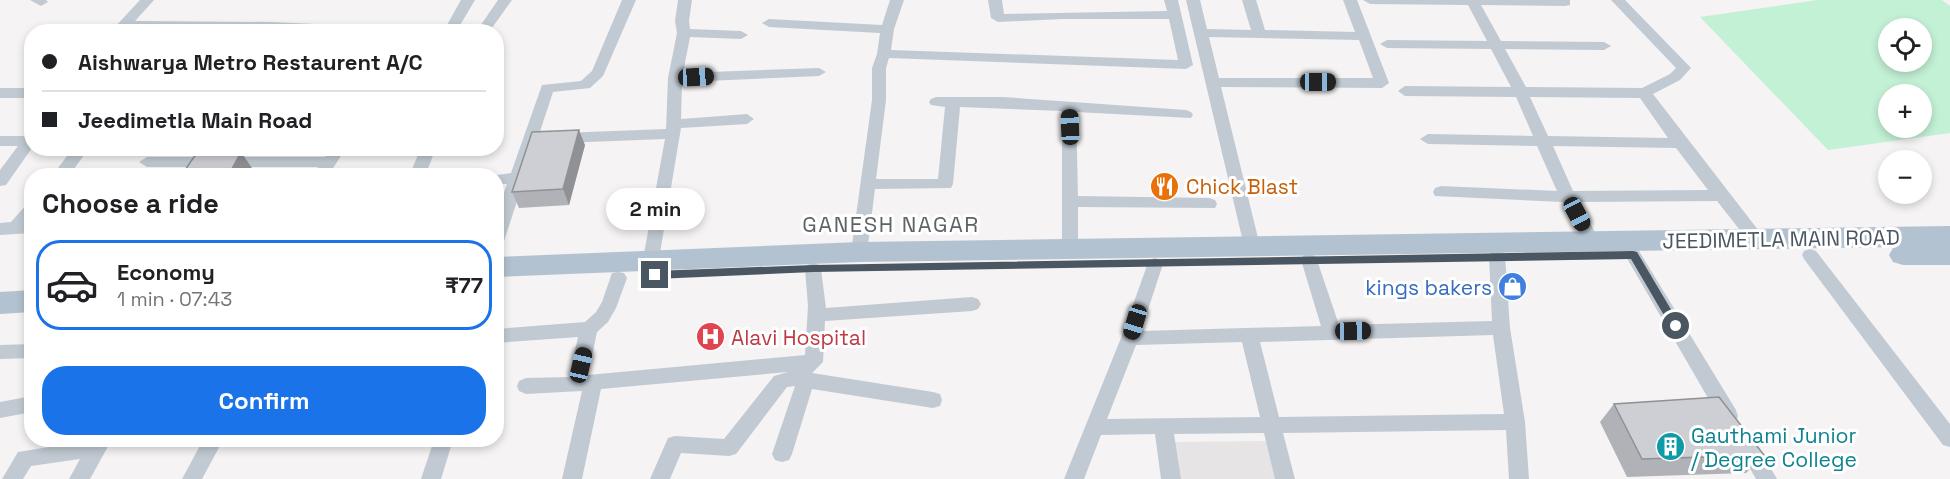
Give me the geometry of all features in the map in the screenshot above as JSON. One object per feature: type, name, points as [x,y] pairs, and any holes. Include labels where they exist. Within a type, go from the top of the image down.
[{"type":"main road","name":"JEEDIMETLA MAIN ROAD","points":[[504,282],[813,268],[1309,260],[1354,251],[1592,242],[1950,236]]},
{"type":"main road","name":"JEEDIMETLA MAIN ROAD","points":[[504,267],[859,252],[1252,246],[1497,256],[1950,255]]},
{"type":"main road","points":[[0,289],[24,288]]},
{"type":"main road","points":[[0,303],[24,302]]},
{"type":"street","points":[[124,24],[147,0]]},
{"type":"street","points":[[454,24],[468,0]]},
{"type":"street","points":[[488,24],[505,0]]},
{"type":"street","points":[[504,217],[547,88],[585,86],[598,74],[629,0]]},
{"type":"street","points":[[651,259],[673,129],[675,78],[684,33],[682,21],[685,0]]},
{"type":"street","points":[[859,252],[879,100],[879,68],[884,54],[887,29],[897,0],[911,0]]},
{"type":"street","points":[[995,0],[998,18],[1062,15],[1174,15]]},
{"type":"street","points":[[1056,0],[1062,15]]},
{"type":"street","points":[[884,54],[1186,65],[1171,0]]},
{"type":"street","points":[[1193,0],[1252,246]]},
{"type":"street","points":[[1249,0],[1259,34]]},
{"type":"street","points":[[1212,82],[1382,83],[1350,0]]},
{"type":"street","points":[[1370,0],[1565,2]]},
{"type":"street","points":[[1405,91],[1644,93],[1675,77],[1684,68],[1618,0]]},
{"type":"street","points":[[1473,1],[1521,92],[1568,197],[1592,242]]},
{"type":"street","points":[[769,23],[887,29]]},
{"type":"street","points":[[684,33],[741,34]]},
{"type":"street","points":[[1202,33],[1364,36]]},
{"type":"street","points":[[1387,44],[1604,46]]},
{"type":"street","points":[[675,78],[819,72]]},
{"type":"street","points":[[0,93],[24,93]]},
{"type":"street","points":[[1644,93],[1680,143],[1756,239]]},
{"type":"street","points":[[936,102],[1003,102],[1186,115]]},
{"type":"street","points":[[867,184],[945,184],[953,102]]},
{"type":"street","points":[[1069,107],[1070,250]]},
{"type":"street","points":[[531,140],[673,129],[747,119]]},
{"type":"street","points":[[1428,139],[1680,143]]},
{"type":"street","points":[[0,141],[24,140]]},
{"type":"street","points":[[0,181],[24,148]]},
{"type":"street","points":[[326,168],[334,156]]},
{"type":"street","points":[[147,162],[330,162]]},
{"type":"street","points":[[504,179],[517,178]]},
{"type":"street","points":[[1441,192],[1568,197],[1721,195]]},
{"type":"street","points":[[1070,201],[1209,204]]},
{"type":"street","points":[[1633,255],[1767,479]]},
{"type":"street","points":[[1810,255],[1950,439]]},
{"type":"street","points":[[1497,256],[1501,328],[1515,422],[1520,479]]},
{"type":"street","points":[[1309,260],[1332,331]]},
{"type":"street","points":[[1074,479],[1130,339],[1155,264]]},
{"type":"street","points":[[782,454],[817,315],[813,268]]},
{"type":"street","points":[[504,335],[589,329],[602,317],[610,303],[618,278]]},
{"type":"street","points":[[817,315],[972,303]]},
{"type":"street","points":[[1130,339],[1332,331],[1501,328]]},
{"type":"street","points":[[572,479],[585,383],[589,329]]},
{"type":"street","points":[[1249,335],[1285,479]]},
{"type":"street","points":[[0,352],[24,351]]},
{"type":"street","points":[[660,479],[675,444],[729,448],[781,381],[804,373]]},
{"type":"street","points":[[526,386],[804,373],[933,400]]},
{"type":"street","points":[[0,410],[24,406]]},
{"type":"street","points":[[1095,428],[1515,422]]},
{"type":"street","points":[[1163,427],[1171,479]]},
{"type":"street","points":[[12,479],[25,458],[84,447]]},
{"type":"street","points":[[79,479],[98,447]]},
{"type":"street","points":[[192,479],[209,447]]},
{"type":"street","points":[[431,479],[441,447]]},
{"type":"shaded area","points":[[1272,441],[1281,479],[1179,479],[1173,442]]},
{"type":"green space","points":[[1817,0],[1942,0],[1950,6],[1950,133],[1932,136],[1932,84],[1878,84],[1878,138],[1914,138],[1828,150],[1700,17]]},
{"type":"building","points":[[579,130],[563,189],[512,192],[532,132]]},
{"type":"building","points":[[195,156],[239,156],[232,168],[186,168]]},
{"type":"building","points":[[1719,397],[1764,455],[1642,459],[1614,404]]},
{"type":"place","name":"Chick Blast","points":[[1165,186]]},
{"type":"place","name":"kings bakers","points":[[1513,287]]},
{"type":"place","name":"Alavi Hospital","points":[[710,337]]},
{"type":"place","name":"Gauthami Junior / Degree College","points":[[1670,447]]},
{"type":"district","name":"GANESH NAGAR","points":[[891,224]]},
{"type":"route","points":[[655,275],[813,268],[836,270],[1364,258],[1633,255],[1676,326]]}]
